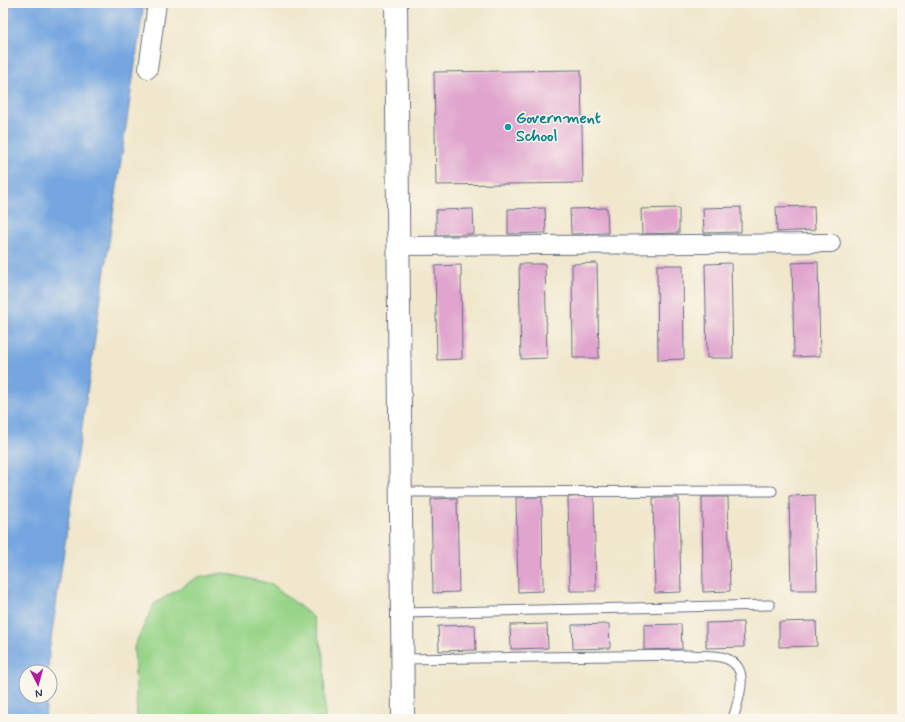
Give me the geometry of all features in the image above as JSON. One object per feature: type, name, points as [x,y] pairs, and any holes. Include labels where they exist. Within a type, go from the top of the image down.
[{"type":"main road","points":[[396,3],[402,492],[403,719]]},
{"type":"street","points":[[148,69],[156,3]]},
{"type":"street","points":[[399,246],[831,242]]},
{"type":"lane","points":[[402,492],[772,491]]},
{"type":"lane","points":[[403,613],[770,605]]},
{"type":"lane","points":[[402,659],[690,655],[721,657],[735,663],[741,672],[742,687],[733,719]]},
{"type":"green space","points":[[224,573],[272,584],[313,617],[324,658],[325,719],[137,719],[134,647],[154,604],[196,578]]},
{"type":"water","points":[[3,3],[144,3],[48,664],[18,664],[18,704],[46,704],[45,719],[3,719]]},
{"type":"building","name":"Government School","points":[[581,70],[583,183],[436,185],[434,72]]},
{"type":"building","points":[[814,206],[815,230],[777,232],[776,207]]},
{"type":"building","points":[[741,207],[741,232],[704,233],[703,208]]},
{"type":"building","points":[[545,208],[546,233],[508,234],[508,209]]},
{"type":"building","points":[[607,208],[608,233],[571,234],[570,209]]},
{"type":"building","points":[[679,208],[679,233],[642,234],[641,209]]},
{"type":"building","points":[[473,209],[474,234],[436,235],[436,210]]},
{"type":"building","points":[[818,262],[820,356],[794,357],[792,263]]},
{"type":"building","points":[[597,263],[599,358],[573,358],[572,264]]},
{"type":"building","points":[[731,263],[733,358],[707,358],[705,264]]},
{"type":"building","points":[[519,264],[545,264],[547,358],[521,359]]},
{"type":"building","points":[[461,265],[462,359],[437,360],[435,266]]},
{"type":"building","points":[[657,265],[683,265],[684,359],[658,360]]},
{"type":"building","points":[[815,495],[817,590],[791,590],[789,496]]},
{"type":"building","points":[[594,496],[596,591],[570,591],[568,497]]},
{"type":"building","points":[[516,497],[542,497],[543,591],[518,592]]},
{"type":"building","points":[[702,497],[728,497],[730,591],[703,592]]},
{"type":"building","points":[[457,498],[459,592],[433,593],[431,499]]},
{"type":"building","points":[[653,498],[679,498],[681,592],[655,593]]},
{"type":"building","points":[[816,621],[817,646],[779,647],[779,622]]},
{"type":"building","points":[[743,622],[744,647],[706,648],[706,623]]},
{"type":"building","points":[[547,624],[548,648],[511,649],[510,625]]},
{"type":"building","points":[[609,624],[610,648],[573,649],[572,625]]},
{"type":"building","points":[[681,624],[682,649],[644,650],[644,625]]},
{"type":"building","points":[[475,625],[476,650],[439,651],[438,626]]},
{"type":"place","name":"Government School","points":[[508,127]]}]
